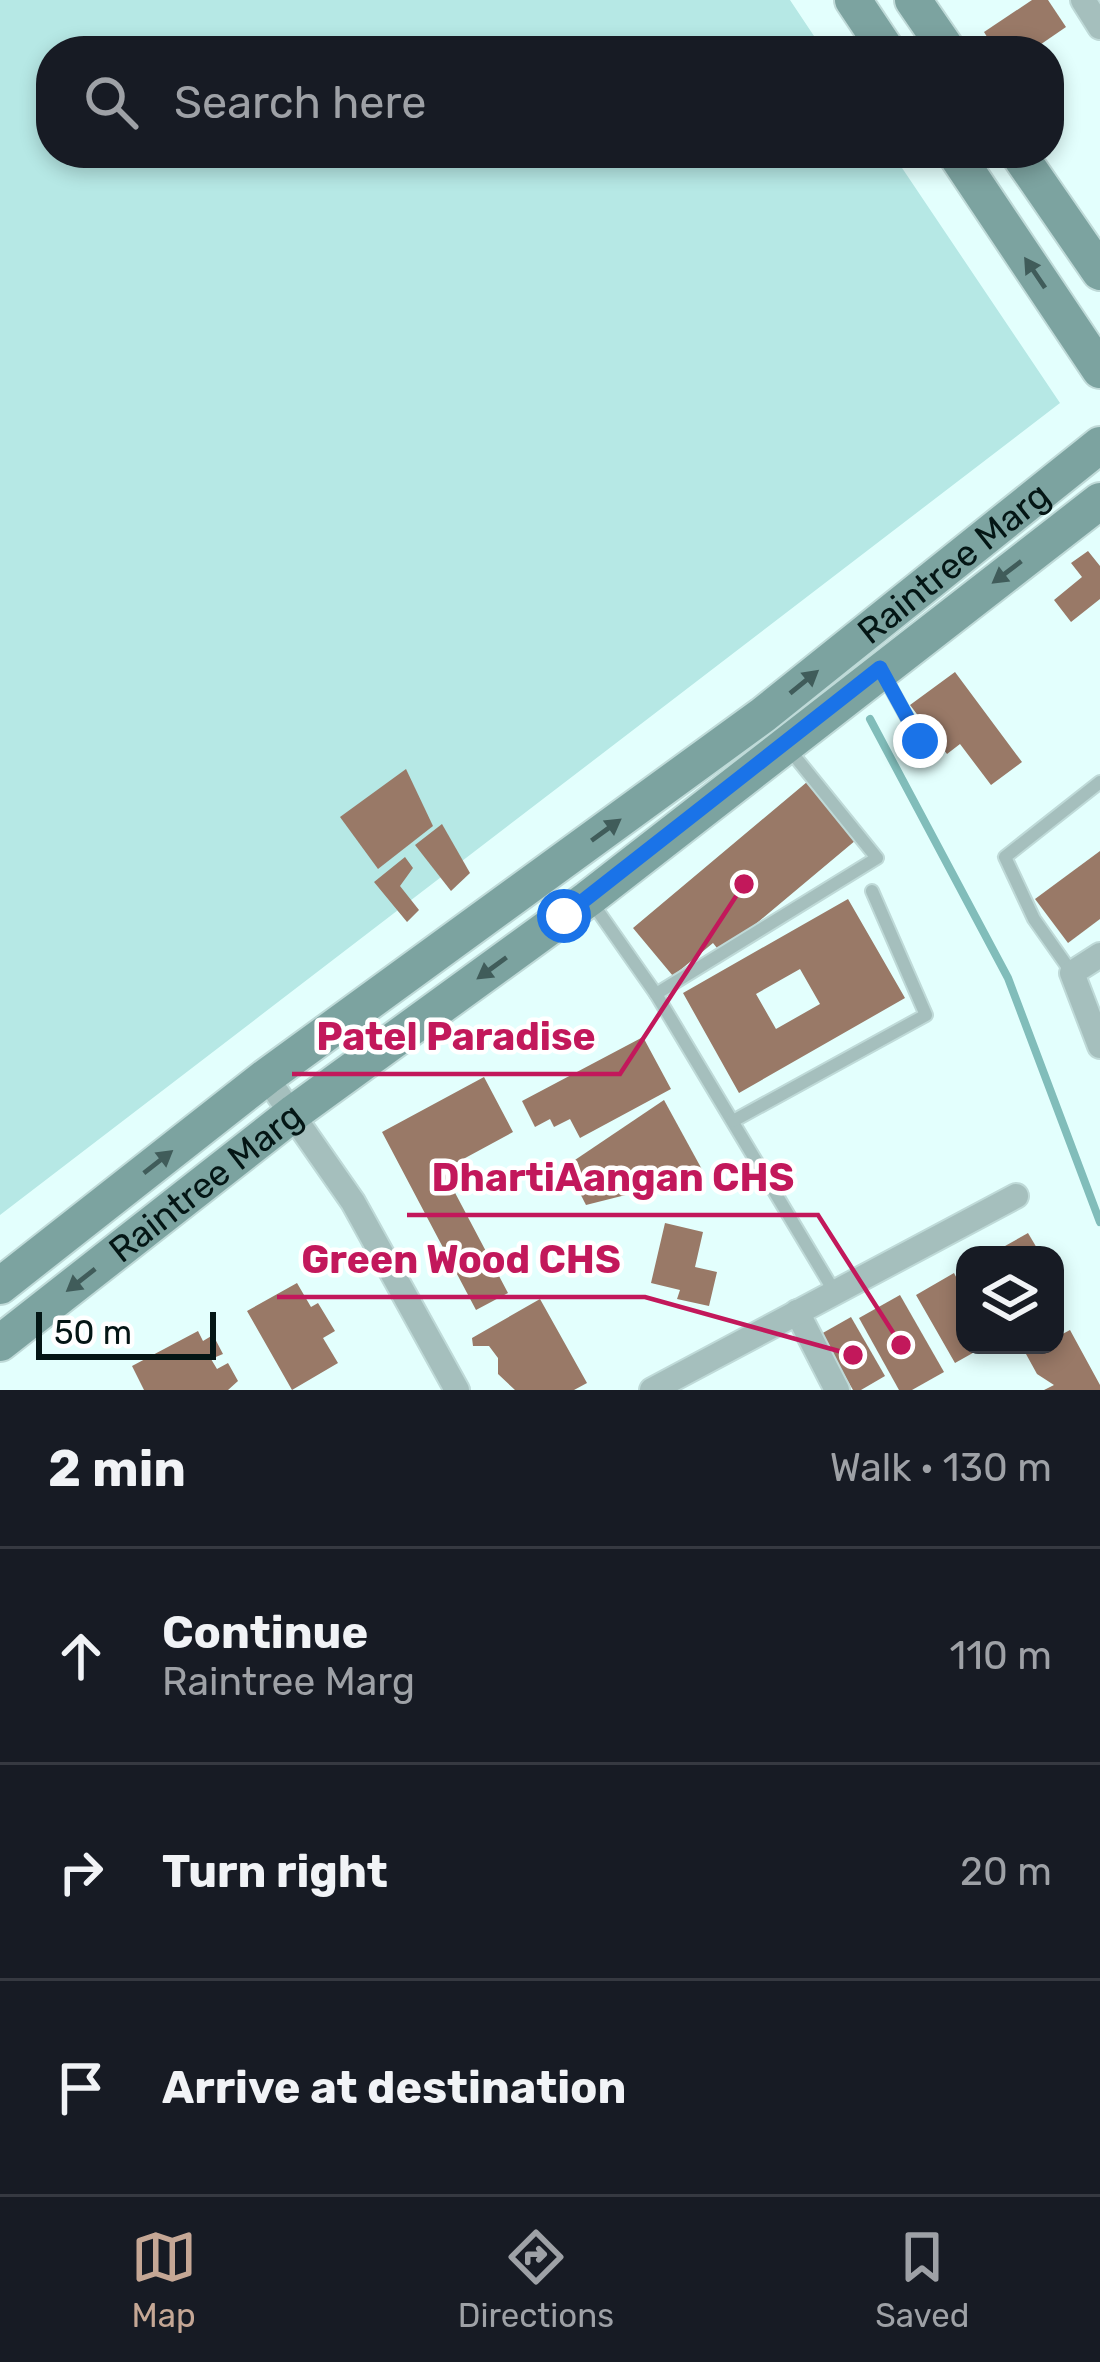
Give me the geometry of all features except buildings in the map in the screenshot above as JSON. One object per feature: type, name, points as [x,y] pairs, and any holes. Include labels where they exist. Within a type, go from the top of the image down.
[{"type":"main road","points":[[853,0],[877,36]]},
{"type":"main road","points":[[913,0],[938,36]]},
{"type":"main road","points":[[965,168],[1100,370]]},
{"type":"main road","points":[[1028,168],[1100,272]]},
{"type":"main road","name":"Raintree Marg","points":[[0,1343],[295,1112],[576,907],[773,729],[846,649],[1100,445]]},
{"type":"main road","name":"Raintree Marg","points":[[0,1286],[266,1077],[537,881],[773,729],[871,675],[1100,501]]},
{"type":"main road","points":[[537,881],[576,907]]},
{"type":"street","points":[[1083,0],[1100,27]]},
{"type":"street","points":[[1100,955],[1072,973],[1100,1046]]},
{"type":"street","points":[[266,1077],[295,1112],[363,1220],[457,1390]]},
{"type":"street","points":[[660,1388],[1016,1196]]},
{"type":"street","points":[[797,1312],[837,1390]]},
{"type":"lane","points":[[871,675],[920,741]]},
{"type":"lane","points":[[656,994],[877,858],[773,729]]},
{"type":"lane","points":[[1072,973],[1034,919],[1005,856],[1100,782]]},
{"type":"lane","points":[[734,1121],[926,1015],[872,891]]},
{"type":"lane","points":[[576,907],[656,994],[834,1291]]},
{"type":"shaded area","points":[[0,0],[790,0],[814,36],[36,36],[36,168],[902,168],[1060,403],[0,1215]]},
{"type":"waterway","points":[[870,719],[1008,978],[1100,1222]]},
{"type":"place","name":"Patel Paradise","points":[[744,884]]},
{"type":"place","name":"DhartiAangan CHS","points":[[901,1345]]},
{"type":"place","name":"Green Wood CHS","points":[[853,1355]]},
{"type":"route","points":[[564,916],[880,668],[920,741]]}]
